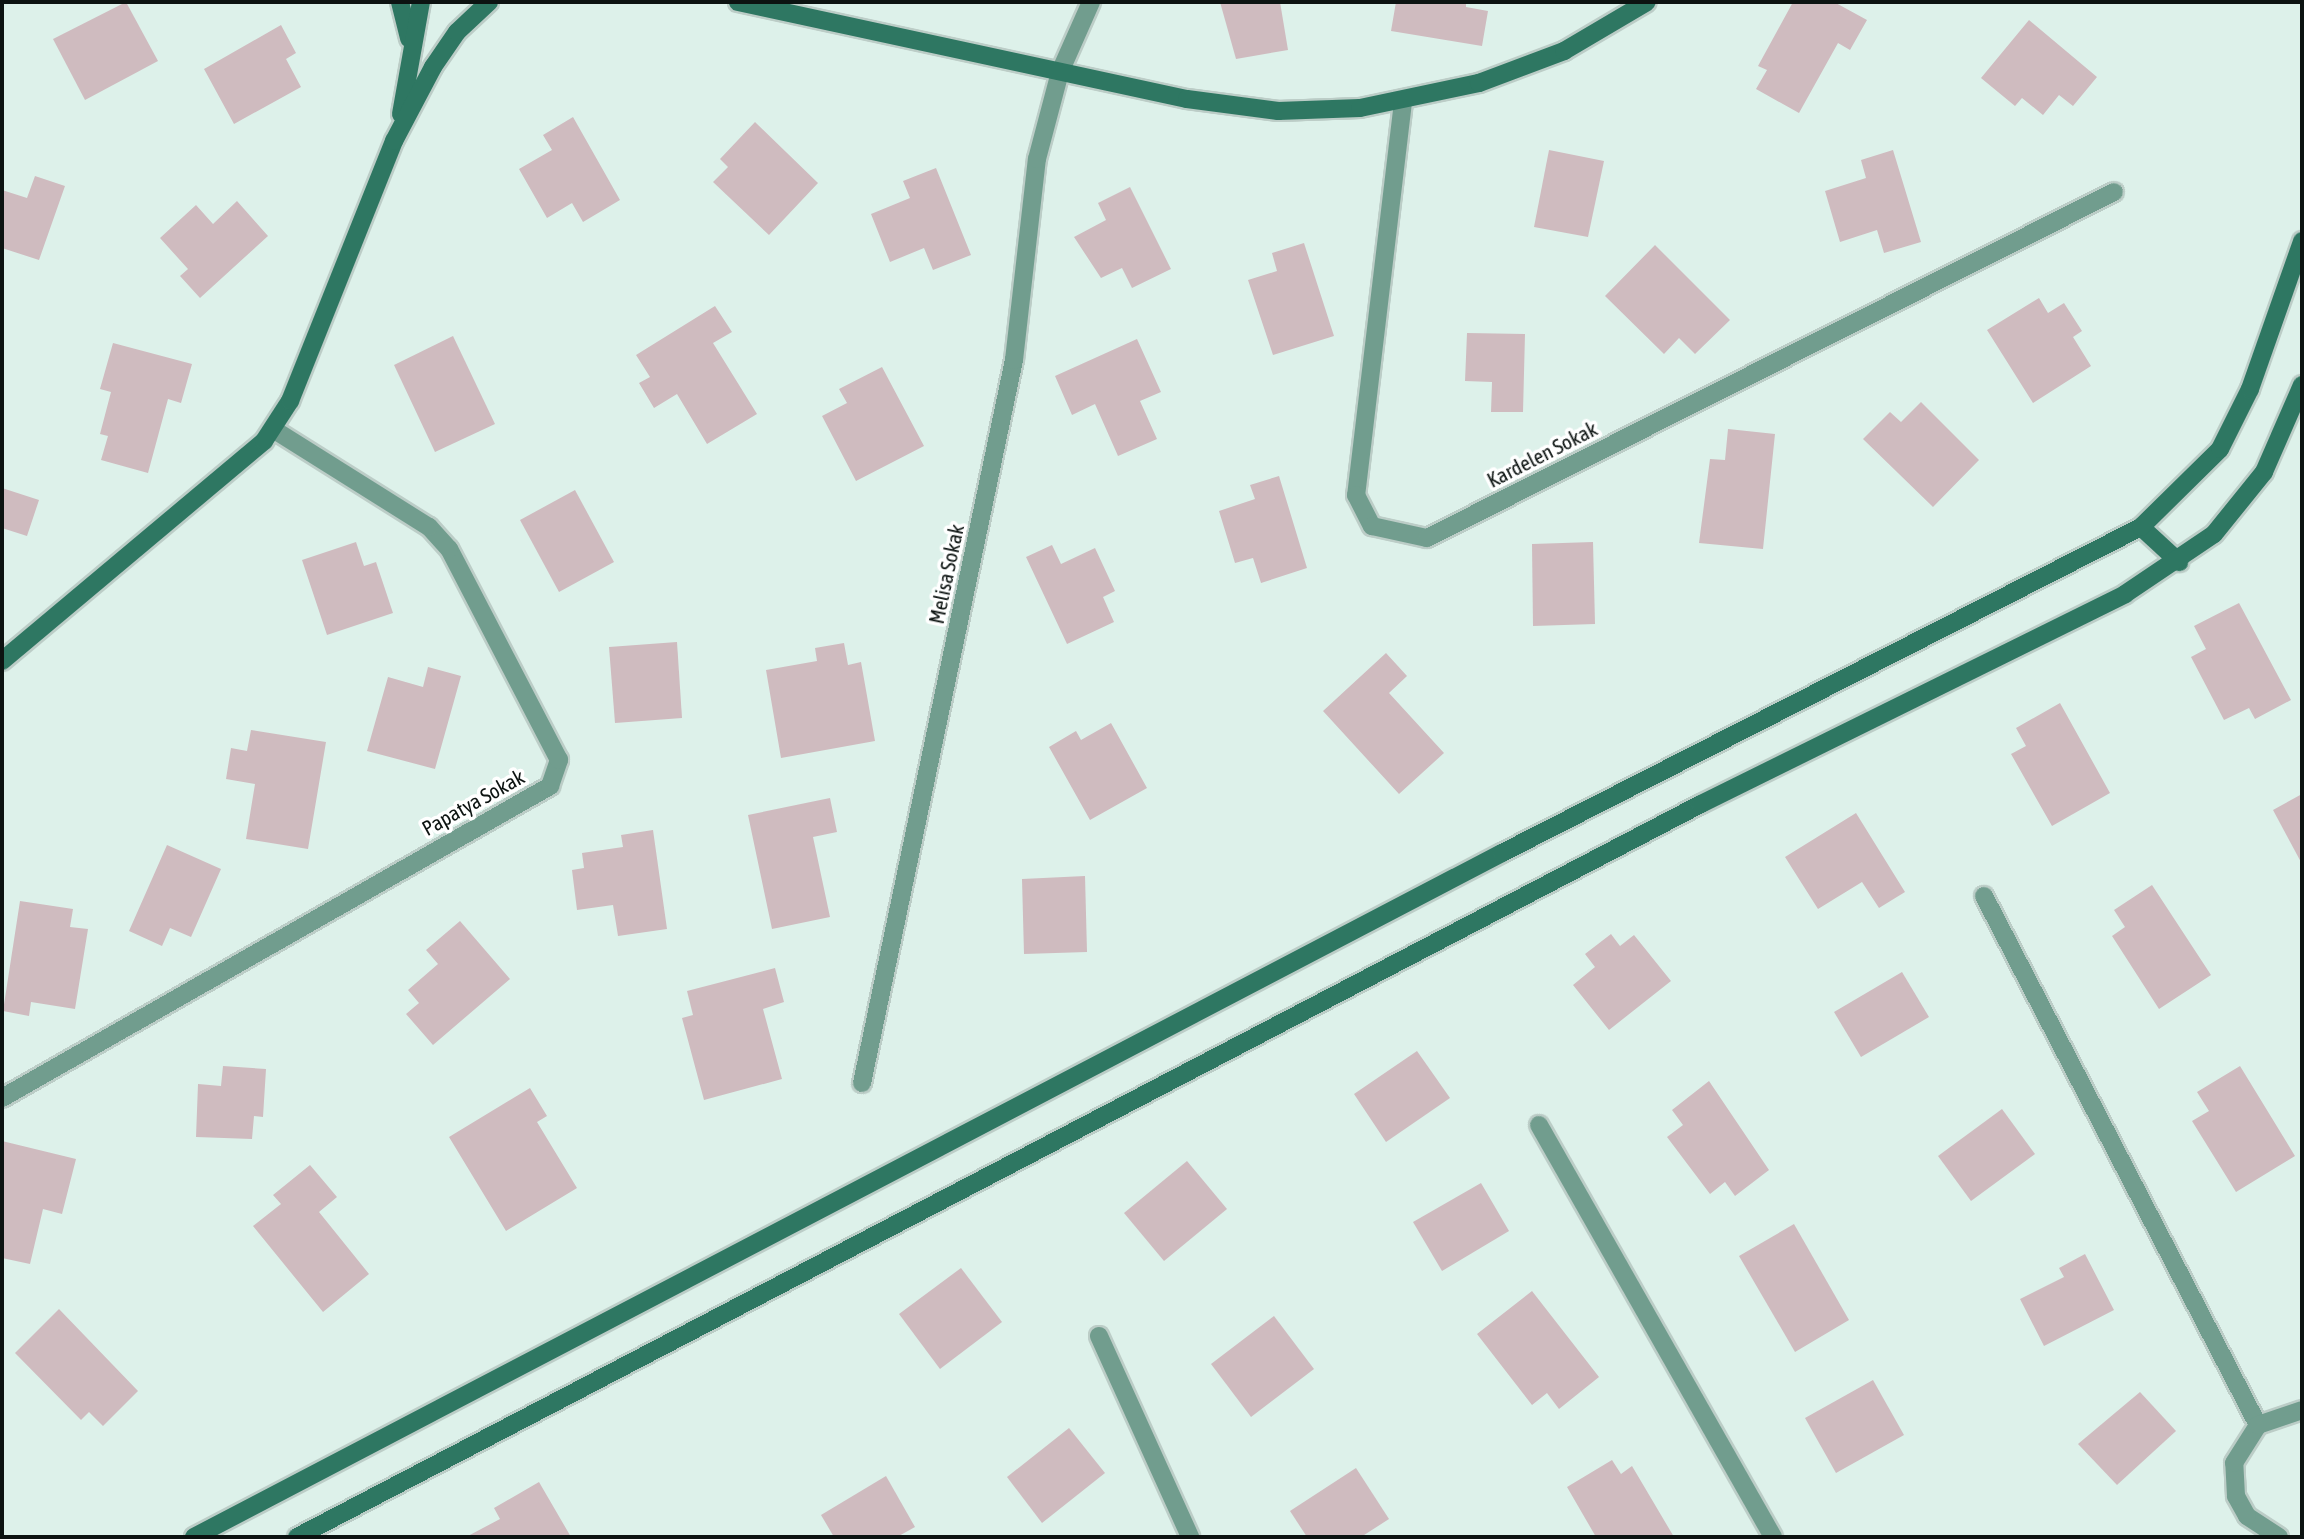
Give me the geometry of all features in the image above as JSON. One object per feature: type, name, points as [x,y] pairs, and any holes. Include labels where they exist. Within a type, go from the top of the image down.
[{"type":"main road","points":[[400,2],[411,52]]},
{"type":"main road","points":[[394,141],[421,2]]},
{"type":"main road","points":[[2,661],[238,468],[273,429],[290,401],[394,141],[433,67],[457,32],[489,2]]},
{"type":"main road","points":[[738,2],[783,6],[1059,72],[1278,111],[1403,102],[1479,83],[1564,51],[1647,2]]},
{"type":"main road","points":[[194,1537],[1502,853],[2141,527],[2220,449],[2250,389],[2302,241]]},
{"type":"main road","points":[[305,1536],[1234,1046],[2179,562],[2214,534],[2264,472],[2302,385]]},
{"type":"main road","points":[[2141,527],[2179,562]]},
{"type":"street","name":"Melisa Sokak","points":[[862,1083],[1014,359],[1037,159],[1059,72],[1091,2]]},
{"type":"street","name":"Kardelen Sokak","points":[[1403,102],[1356,495],[1372,526],[1427,538],[2114,192]]},
{"type":"street","name":"Papatya Sokak","points":[[2,1098],[550,786],[559,760],[449,549],[429,527],[273,429]]},
{"type":"street","points":[[1984,896],[2258,1425]]},
{"type":"street","points":[[1539,1125],[1773,1537]]},
{"type":"street","points":[[1099,1336],[1190,1537]]},
{"type":"street","points":[[2264,1535],[2236,1496],[2234,1463],[2258,1425],[2302,1410]]},
{"type":"building","points":[[126,2],[158,61],[85,100],[53,39]]},
{"type":"building","points":[[1220,2],[1280,2],[1288,50],[1236,59]]},
{"type":"building","points":[[1396,2],[1466,2],[1466,7],[1488,11],[1482,46],[1391,31]]},
{"type":"building","points":[[1793,2],[1834,2],[1867,20],[1850,50],[1838,43],[1799,113],[1756,89],[1767,70],[1758,66]]},
{"type":"building","points":[[2029,20],[2097,77],[2073,106],[2059,95],[2043,115],[2022,98],[2015,106],[1981,78]]},
{"type":"building","points":[[281,25],[296,53],[286,59],[301,87],[234,124],[204,69]]},
{"type":"building","points":[[573,117],[620,200],[583,222],[572,203],[547,218],[519,169],[552,150],[543,135]]},
{"type":"building","points":[[755,122],[818,183],[769,235],[713,182],[728,167],[720,159]]},
{"type":"building","points":[[1549,150],[1604,161],[1588,237],[1534,227]]},
{"type":"building","points":[[1893,150],[1921,242],[1884,253],[1877,230],[1840,242],[1825,191],[1866,178],[1861,160]]},
{"type":"building","points":[[936,168],[971,255],[933,270],[924,248],[890,262],[871,214],[910,198],[903,181]]},
{"type":"building","points":[[35,176],[65,186],[39,260],[2,248],[2,190],[27,198]]},
{"type":"building","points":[[1130,187],[1171,269],[1132,288],[1122,268],[1101,278],[1074,237],[1106,220],[1098,203]]},
{"type":"building","points":[[237,201],[268,236],[200,298],[180,276],[188,269],[160,238],[196,205],[213,224]]},
{"type":"building","points":[[1304,243],[1334,336],[1273,355],[1248,280],[1277,271],[1272,253]]},
{"type":"building","points":[[1655,245],[1730,320],[1695,354],[1679,338],[1664,354],[1605,296]]},
{"type":"building","points":[[2039,298],[2048,313],[2064,303],[2082,331],[2073,337],[2091,366],[2033,403],[1987,330]]},
{"type":"building","points":[[715,306],[732,332],[713,343],[757,414],[707,444],[677,394],[654,408],[639,383],[650,377],[636,355]]},
{"type":"building","points":[[1467,333],[1525,334],[1523,412],[1491,412],[1492,382],[1465,381]]},
{"type":"building","points":[[453,336],[495,424],[435,452],[394,365]]},
{"type":"building","points":[[1137,339],[1161,392],[1140,401],[1157,439],[1118,456],[1095,404],[1072,415],[1055,376]]},
{"type":"building","points":[[113,343],[192,364],[181,403],[168,399],[148,473],[101,460],[108,436],[100,434],[111,392],[100,389]]},
{"type":"building","points":[[882,367],[924,446],[856,481],[822,416],[847,403],[839,389]]},
{"type":"building","points":[[1921,402],[1979,460],[1933,507],[1863,439],[1890,412],[1901,422]]},
{"type":"building","points":[[1728,429],[1775,434],[1763,549],[1699,543],[1710,459],[1725,460]]},
{"type":"building","points":[[1279,476],[1307,568],[1261,583],[1253,558],[1235,563],[1219,511],[1255,499],[1250,485]]},
{"type":"building","points":[[2,488],[39,500],[27,536],[2,528]]},
{"type":"building","points":[[575,490],[614,562],[559,592],[520,520]]},
{"type":"building","points":[[356,542],[364,566],[376,562],[393,613],[327,635],[302,560]]},
{"type":"building","points":[[1593,542],[1595,624],[1533,626],[1532,544]]},
{"type":"building","points":[[1052,545],[1061,564],[1095,548],[1115,591],[1103,597],[1114,622],[1067,644],[1026,557]]},
{"type":"building","points":[[2239,603],[2291,700],[2255,719],[2249,708],[2224,720],[2191,657],[2206,649],[2194,626]]},
{"type":"building","points":[[677,642],[682,718],[615,723],[609,647]]},
{"type":"building","points":[[844,643],[848,665],[861,662],[875,741],[781,758],[766,670],[817,661],[815,648]]},
{"type":"building","points":[[1386,653],[1407,676],[1389,693],[1444,753],[1399,794],[1323,711]]},
{"type":"building","points":[[428,667],[461,676],[435,769],[367,751],[388,677],[423,687]]},
{"type":"building","points":[[2060,703],[2110,793],[2052,826],[2011,754],[2026,746],[2016,728]]},
{"type":"building","points":[[1111,723],[1147,788],[1090,820],[1049,747],[1076,731],[1081,740]]},
{"type":"building","points":[[251,730],[326,742],[308,849],[246,839],[255,784],[226,779],[231,748],[247,751]]},
{"type":"building","points":[[2302,794],[2302,864],[2273,810]]},
{"type":"building","points":[[830,798],[837,832],[813,837],[830,917],[772,929],[748,815]]},
{"type":"building","points":[[1856,813],[1905,892],[1879,908],[1862,882],[1818,909],[1785,857]]},
{"type":"building","points":[[653,830],[667,929],[618,936],[613,905],[577,910],[572,870],[584,868],[582,853],[623,847],[621,835]]},
{"type":"building","points":[[167,845],[221,869],[191,937],[170,928],[162,946],[129,931]]},
{"type":"building","points":[[1085,876],[1087,952],[1024,954],[1022,879]]},
{"type":"building","points":[[2152,885],[2211,975],[2159,1009],[2112,936],[2125,927],[2114,910]]},
{"type":"building","points":[[20,901],[73,909],[70,927],[88,929],[75,1009],[31,1002],[29,1016],[3,1011]]},
{"type":"building","points":[[460,921],[510,979],[433,1045],[406,1014],[419,1003],[408,990],[438,964],[426,950]]},
{"type":"building","points":[[1611,934],[1620,946],[1634,935],[1671,981],[1609,1030],[1573,985],[1595,967],[1585,954]]},
{"type":"building","points":[[775,968],[784,1002],[763,1009],[782,1079],[704,1100],[682,1018],[693,1015],[687,991]]},
{"type":"building","points":[[1902,972],[1929,1017],[1861,1057],[1834,1012]]},
{"type":"building","points":[[1417,1051],[1450,1098],[1386,1142],[1354,1094]]},
{"type":"building","points":[[223,1066],[266,1069],[263,1117],[254,1116],[252,1139],[196,1137],[198,1084],[221,1086]]},
{"type":"building","points":[[2240,1066],[2295,1156],[2236,1192],[2192,1121],[2209,1111],[2197,1092]]},
{"type":"building","points":[[1709,1081],[1769,1170],[1735,1196],[1725,1182],[1710,1194],[1667,1137],[1683,1125],[1672,1110]]},
{"type":"building","points":[[530,1088],[547,1116],[537,1122],[577,1188],[506,1231],[449,1137]]},
{"type":"building","points":[[2002,1109],[2035,1154],[1971,1201],[1938,1156]]},
{"type":"building","points":[[2,1141],[76,1159],[62,1214],[43,1209],[30,1264],[2,1258]]},
{"type":"building","points":[[1187,1161],[1227,1209],[1164,1261],[1124,1213]]},
{"type":"building","points":[[310,1165],[337,1197],[319,1212],[369,1274],[323,1312],[253,1226],[281,1204],[273,1195]]},
{"type":"building","points":[[1481,1183],[1509,1231],[1442,1271],[1413,1222]]},
{"type":"building","points":[[1794,1224],[1849,1320],[1795,1352],[1739,1256]]},
{"type":"building","points":[[2085,1254],[2114,1310],[2044,1346],[2020,1299],[2064,1277],[2059,1268]]},
{"type":"building","points":[[961,1268],[1002,1322],[940,1369],[899,1314]]},
{"type":"building","points":[[1532,1291],[1599,1377],[1559,1409],[1547,1393],[1532,1405],[1477,1334]]},
{"type":"building","points":[[59,1309],[138,1391],[103,1426],[89,1412],[81,1420],[15,1353]]},
{"type":"building","points":[[1274,1316],[1314,1369],[1251,1417],[1211,1364]]},
{"type":"building","points":[[1873,1380],[1904,1435],[1836,1473],[1805,1418]]},
{"type":"building","points":[[2140,1392],[2176,1431],[2117,1485],[2078,1444]]},
{"type":"building","points":[[1069,1428],[1105,1473],[1042,1523],[1007,1477]]},
{"type":"building","points":[[1612,1460],[1621,1474],[1632,1466],[1674,1537],[1596,1537],[1567,1487]]},
{"type":"building","points":[[1356,1468],[1389,1519],[1361,1537],[1307,1537],[1290,1511]]},
{"type":"building","points":[[886,1476],[915,1527],[897,1537],[834,1537],[821,1515]]},
{"type":"building","points":[[539,1482],[571,1537],[466,1537],[500,1519],[494,1508]]}]
